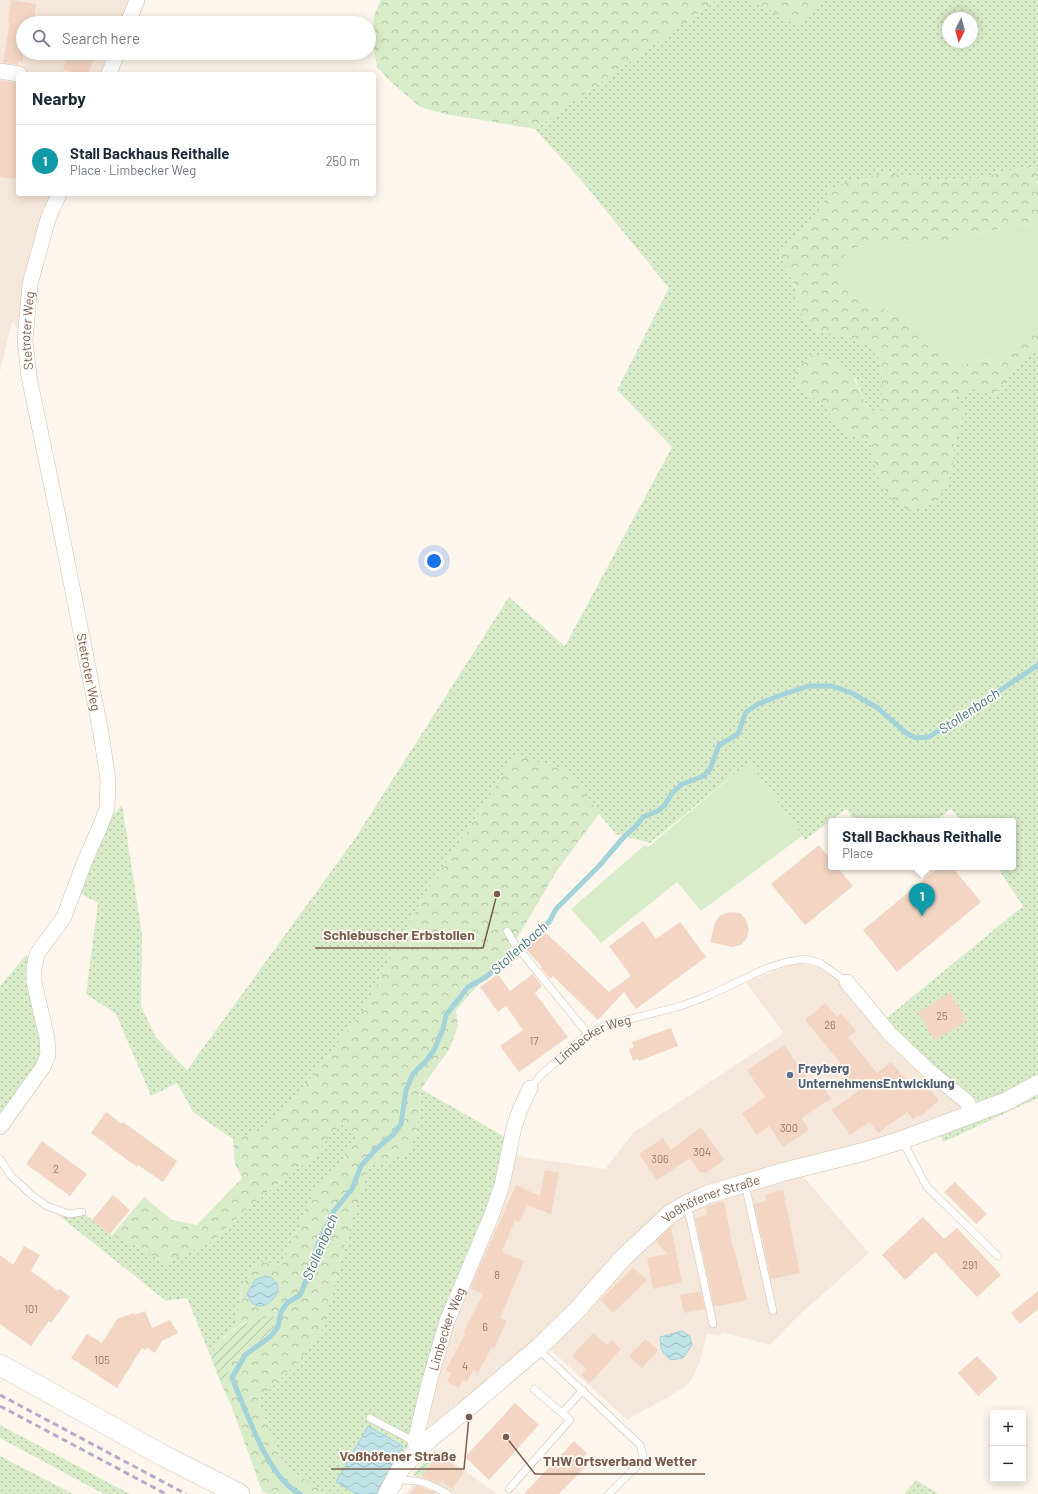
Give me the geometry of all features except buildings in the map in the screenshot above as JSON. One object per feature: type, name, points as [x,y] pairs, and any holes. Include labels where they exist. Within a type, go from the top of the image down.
[{"type":"main road","points":[[0,1365],[164,1456],[239,1494]]},
{"type":"street","points":[[131,16],[137,0]]},
{"type":"street","points":[[110,72],[114,60]]},
{"type":"street","points":[[0,71],[16,74]]},
{"type":"street","name":"Stetroter Weg","points":[[0,1127],[43,1067],[48,1055],[47,1038],[34,982],[34,968],[37,954],[64,917],[84,863],[107,808],[108,780],[101,732],[29,377],[25,340],[30,284],[48,219],[58,196]]},
{"type":"street","name":"Limbecker Weg","points":[[847,982],[890,1034],[928,1070],[967,1102],[973,1114]]},
{"type":"street","name":"Voßhöfener Straße","points":[[391,1487],[401,1468],[417,1446],[476,1402],[538,1348],[576,1311],[624,1257],[670,1214],[709,1194],[783,1172],[863,1152],[902,1140],[1007,1101],[1038,1084]]},
{"type":"street","name":"Limbecker Weg","points":[[417,1446],[429,1383],[447,1321],[492,1214],[502,1185],[514,1127],[530,1088]]},
{"type":"lane","points":[[507,931],[514,943],[588,1034]]},
{"type":"lane","name":"Limbecker Weg","points":[[530,1088],[542,1074],[588,1034],[607,1025],[681,1006],[710,995],[767,968],[786,962],[805,959],[820,963],[847,982]]},
{"type":"lane","points":[[902,1140],[927,1187],[998,1256]]},
{"type":"lane","points":[[0,1159],[11,1176],[33,1196],[47,1206],[69,1214],[82,1212]]},
{"type":"lane","points":[[745,1184],[773,1311]]},
{"type":"lane","points":[[687,1204],[714,1324]]},
{"type":"lane","points":[[538,1348],[640,1445],[643,1455],[640,1463],[610,1494]]},
{"type":"lane","points":[[509,1489],[570,1420],[534,1389]]},
{"type":"lane","points":[[562,1413],[583,1390]]},
{"type":"lane","points":[[370,1418],[417,1446]]},
{"type":"lane","points":[[391,1487],[416,1480],[427,1482],[448,1494]]},
{"type":"shaded area","points":[[0,0],[131,0],[125,16],[16,16],[16,60],[111,60],[107,72],[16,72],[16,196],[54,196],[22,335],[12,321],[0,372]]},
{"type":"shaded area","points":[[803,963],[821,968],[842,984],[960,1102],[961,1108],[959,1112],[867,1141],[790,1161],[869,1253],[797,1317],[770,1345],[722,1332],[719,1336],[707,1334],[700,1362],[691,1381],[685,1387],[627,1420],[552,1351],[533,1341],[514,1360],[429,1426],[423,1422],[434,1382],[513,1153],[523,1157],[605,1169],[633,1133],[784,1033],[746,983],[784,967]]},
{"type":"shaded area","points":[[436,1450],[497,1494],[406,1494],[417,1477],[413,1475]]},
{"type":"green space","points":[[381,0],[716,0],[535,129],[445,114],[420,107],[392,83],[377,67],[376,16],[374,15]]},
{"type":"green space","points":[[716,0],[747,0],[771,10],[797,25],[820,0],[1038,0],[1038,168],[1027,167],[978,178],[949,180],[929,180],[888,173],[829,190],[820,209],[780,256],[797,291],[798,308],[814,331],[842,335],[877,349],[882,377],[882,413],[867,407],[855,378],[794,372],[797,387],[825,405],[841,431],[871,442],[876,474],[952,473],[955,439],[965,414],[955,397],[976,390],[994,395],[1027,354],[1038,351],[1038,1077],[1012,1091],[979,1103],[959,1085],[936,1072],[883,1021],[1023,906],[999,870],[1016,870],[1016,818],[958,818],[951,809],[939,818],[854,818],[846,809],[834,818],[828,818],[828,823],[805,840],[749,762],[650,843],[616,834],[599,814],[585,793],[542,764],[515,755],[424,896],[362,1012],[311,1078],[273,1122],[255,1133],[233,1139],[193,1112],[177,1083],[151,1096],[116,1014],[86,994],[98,903],[78,892],[106,823],[122,805],[142,935],[141,1006],[155,1036],[187,1070],[354,840],[509,597],[565,646],[672,447],[617,390],[669,288],[581,180],[535,129]]},
{"type":"green space","points":[[745,0],[820,0],[797,26],[771,10]]},
{"type":"green space","points":[[1027,167],[1038,168],[1038,224],[1011,226],[921,246],[874,244],[849,249],[854,298],[899,315],[919,327],[961,365],[998,357],[1038,330],[1038,351],[1027,354],[994,395],[976,390],[956,397],[965,414],[955,439],[952,473],[936,503],[908,510],[892,500],[876,474],[871,442],[841,431],[825,405],[797,387],[794,372],[811,355],[834,361],[848,371],[853,377],[867,407],[882,413],[882,377],[877,349],[842,335],[814,331],[798,308],[797,291],[780,256],[820,209],[829,190],[850,181],[888,173],[929,180],[978,178]]},
{"type":"green space","points":[[1038,224],[1038,330],[998,357],[961,365],[919,327],[899,315],[854,298],[839,278],[841,259],[849,249],[875,244],[921,246],[1011,226]]},
{"type":"green space","points":[[515,755],[571,772],[599,814],[556,872],[512,947],[456,1010],[458,1026],[449,1050],[421,1089],[416,1136],[410,1150],[392,1160],[370,1165],[350,1227],[322,1329],[298,1362],[258,1400],[284,1468],[310,1482],[326,1494],[268,1494],[262,1491],[233,1410],[222,1386],[233,1360],[268,1334],[246,1322],[236,1327],[241,1293],[247,1277],[258,1262],[282,1265],[314,1193],[339,1167],[358,1136],[341,1123],[313,1157],[258,1199],[214,1240],[165,1263],[142,1249],[112,1235],[144,1197],[172,1220],[197,1225],[242,1178],[235,1164],[233,1139],[255,1133],[273,1122],[311,1078],[362,1012],[424,896]]},
{"type":"green space","points":[[749,762],[802,836],[701,911],[677,882],[601,943],[571,909],[645,845],[648,847]]},
{"type":"green space","points":[[25,956],[32,956],[44,1055],[0,1124],[0,986]]},
{"type":"green space","points":[[421,1089],[507,1138],[497,1190],[446,1313],[407,1448],[400,1454],[377,1494],[326,1494],[310,1482],[284,1468],[258,1400],[298,1362],[322,1329],[350,1227],[370,1165],[392,1160],[416,1136]]},
{"type":"green space","points":[[1038,1091],[1038,1098],[944,1142],[938,1134]]},
{"type":"green space","points":[[341,1122],[358,1136],[339,1167],[314,1193],[282,1265],[258,1262],[241,1291],[236,1327],[225,1336],[210,1355],[187,1298],[166,1301],[47,1206],[69,1214],[82,1212],[110,1234],[142,1249],[165,1263],[214,1240],[258,1199],[313,1157]]},
{"type":"green space","points":[[273,1316],[276,1321],[268,1334],[233,1360],[222,1386],[210,1355],[224,1338],[243,1324]]},
{"type":"green space","points":[[0,1425],[130,1494],[104,1494],[0,1438]]},
{"type":"green space","points":[[433,1451],[437,1454],[423,1476],[419,1477],[413,1475]]},
{"type":"green space","points":[[0,1456],[73,1494],[0,1494]]},
{"type":"green space","points":[[916,1480],[939,1494],[904,1494]]},
{"type":"water","points":[[265,1276],[273,1279],[277,1284],[277,1290],[275,1297],[270,1302],[258,1306],[252,1303],[247,1294],[255,1280]]},
{"type":"water","points":[[682,1331],[690,1336],[692,1345],[683,1358],[671,1360],[662,1350],[660,1337]]},
{"type":"water","points":[[368,1426],[403,1446],[376,1494],[357,1494],[336,1482]]},
{"type":"waterway","name":"Stollenbach","points":[[300,1494],[288,1486],[268,1459],[251,1425],[232,1378],[245,1355],[270,1337],[278,1327],[281,1312],[287,1303],[300,1295],[319,1241],[334,1211],[352,1189],[361,1166],[376,1149],[394,1134],[401,1124],[406,1090],[413,1074],[427,1060],[434,1050],[443,1029],[446,1015],[468,987],[486,977],[549,922],[556,909],[599,866],[643,817],[658,811],[665,805],[672,793],[682,784],[704,776],[710,769],[719,745],[738,734],[746,712],[758,704],[808,686],[832,686],[852,693],[879,709],[906,733],[916,738],[929,737],[1038,665]]},
{"type":"railway","points":[[0,1395],[186,1494]]},
{"type":"railway","points":[[0,1406],[166,1494]]},
{"type":"place","name":"Schlebuscher Erbstollen","points":[[497,894]]},
{"type":"place","name":"Stall Backhaus Reithalle","points":[[922,916]]},
{"type":"place","name":"Freyberg UnternehmensEntwicklung","points":[[790,1075]]},
{"type":"place","name":"Voßhöfener Straße","points":[[469,1417]]},
{"type":"place","name":"THW Ortsverband Wetter","points":[[506,1437]]}]
